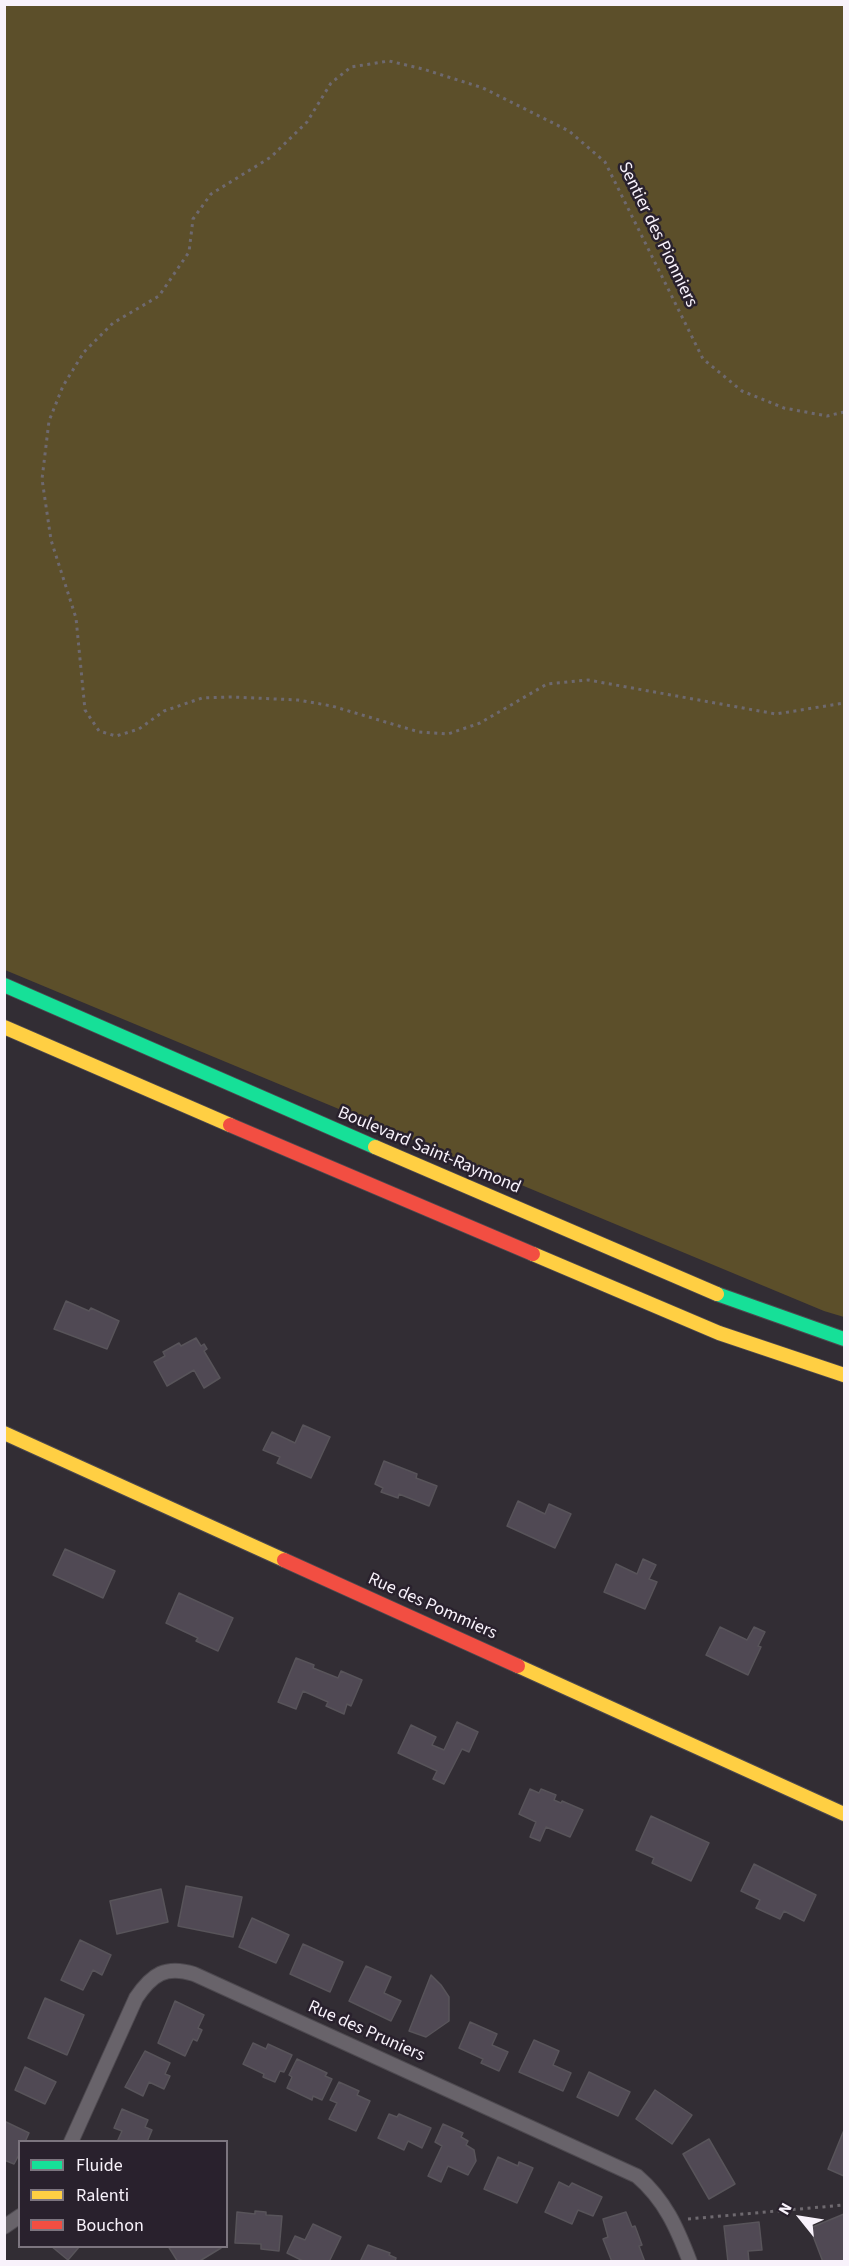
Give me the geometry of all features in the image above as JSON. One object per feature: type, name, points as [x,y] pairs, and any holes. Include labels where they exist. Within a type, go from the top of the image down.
[{"type":"main road","name":"Boulevard Saint-Raymond","points":[[4,985],[657,1270],[741,1304],[844,1339]]},
{"type":"main road","points":[[4,1027],[296,1154],[719,1333],[844,1375]]},
{"type":"main road","name":"Rue des Pommiers","points":[[4,1433],[844,1814]]},
{"type":"street","name":"Rue des Pruniers","points":[[72,2140],[136,1998],[143,1987],[154,1977],[167,1970],[179,1969],[637,2176],[662,2201],[674,2221],[690,2262]]},
{"type":"street","points":[[4,2227],[18,2217]]},
{"type":"path","name":"Sentier des Pionniers","points":[[844,412],[827,416],[784,408],[742,391],[703,359],[605,162],[569,131],[483,88],[423,69],[389,62],[351,67],[331,83],[306,122],[272,157],[211,194],[194,219],[189,252],[159,296],[113,323],[84,352],[63,386],[49,421],[42,479],[51,540],[75,618],[85,710],[99,731],[116,736],[139,729],[164,711],[202,698],[298,700],[332,706],[419,732],[448,734],[480,723],[547,684],[578,681],[776,714],[844,703]]},
{"type":"path","points":[[674,2221],[844,2205]]},
{"type":"shaded area","points":[[4,5],[844,5],[844,1317],[824,1311],[5,970]]},
{"type":"building","points":[[66,1301],[89,1311],[91,1308],[119,1321],[107,1349],[54,1329]]},
{"type":"building","points":[[196,1338],[201,1346],[204,1344],[207,1349],[204,1351],[220,1378],[204,1388],[194,1370],[167,1386],[154,1362],[165,1356],[163,1352],[179,1343],[181,1346]]},
{"type":"building","points":[[303,1425],[330,1437],[311,1478],[277,1463],[280,1457],[263,1450],[272,1432],[295,1443]]},
{"type":"building","points":[[384,1461],[417,1474],[416,1478],[437,1486],[429,1506],[399,1494],[398,1498],[381,1492],[383,1488],[375,1484]]},
{"type":"building","points":[[518,1501],[545,1514],[549,1504],[571,1514],[555,1548],[507,1526]]},
{"type":"building","points":[[65,1549],[115,1571],[103,1598],[53,1575]]},
{"type":"building","points":[[643,1559],[656,1565],[649,1579],[657,1582],[645,1609],[604,1592],[616,1564],[637,1574]]},
{"type":"building","points":[[179,1593],[233,1618],[218,1651],[196,1641],[198,1638],[166,1623]]},
{"type":"building","points":[[720,1627],[747,1640],[754,1627],[765,1632],[748,1675],[706,1655]]},
{"type":"building","points":[[296,1658],[338,1678],[341,1671],[362,1680],[351,1706],[347,1704],[344,1714],[326,1706],[328,1702],[303,1691],[296,1709],[278,1702]]},
{"type":"building","points":[[457,1722],[478,1732],[469,1752],[462,1749],[444,1784],[433,1779],[437,1771],[398,1753],[411,1725],[436,1737],[432,1745],[444,1750]]},
{"type":"building","points":[[530,1789],[539,1793],[541,1789],[556,1795],[554,1800],[583,1810],[570,1837],[546,1827],[540,1841],[530,1837],[536,1822],[519,1814]]},
{"type":"building","points":[[651,1816],[709,1843],[691,1881],[652,1863],[654,1858],[636,1850]]},
{"type":"building","points":[[754,1864],[816,1895],[804,1921],[784,1911],[780,1919],[756,1908],[760,1900],[741,1891]]},
{"type":"building","points":[[186,1886],[242,1897],[233,1937],[178,1926]]},
{"type":"building","points":[[161,1889],[168,1922],[117,1934],[110,1901]]},
{"type":"building","points":[[252,1918],[289,1935],[276,1963],[239,1947]]},
{"type":"building","points":[[80,1940],[111,1955],[102,1975],[93,1970],[83,1990],[61,1980]]},
{"type":"building","points":[[303,1944],[343,1962],[330,1992],[290,1974]]},
{"type":"building","points":[[366,1966],[391,1977],[384,1993],[401,2001],[391,2021],[349,2001]]},
{"type":"building","points":[[431,1975],[449,1997],[449,2021],[426,2037],[409,2031]]},
{"type":"building","points":[[45,1998],[84,2015],[67,2055],[28,2038]]},
{"type":"building","points":[[175,2001],[204,2015],[198,2028],[202,2030],[197,2041],[193,2039],[185,2056],[158,2043]]},
{"type":"building","points":[[470,2022],[497,2034],[492,2045],[508,2052],[499,2071],[481,2063],[483,2059],[459,2048]]},
{"type":"building","points":[[534,2040],[559,2051],[553,2065],[571,2073],[563,2091],[519,2072]]},
{"type":"building","points":[[253,2043],[266,2049],[268,2044],[292,2055],[284,2072],[280,2071],[275,2082],[243,2064]]},
{"type":"building","points":[[145,2051],[170,2063],[165,2074],[170,2076],[164,2089],[149,2082],[143,2096],[125,2087]]},
{"type":"building","points":[[297,2059],[327,2073],[325,2076],[332,2079],[322,2100],[313,2096],[312,2100],[287,2088],[292,2077],[289,2075]]},
{"type":"building","points":[[25,2067],[56,2082],[45,2104],[15,2090]]},
{"type":"building","points":[[589,2072],[630,2092],[618,2116],[577,2097]]},
{"type":"building","points":[[339,2082],[359,2091],[357,2095],[370,2101],[356,2131],[329,2119],[337,2103],[330,2100]]},
{"type":"building","points":[[655,2090],[692,2115],[672,2144],[636,2119]]},
{"type":"building","points":[[122,2109],[148,2120],[145,2127],[152,2130],[148,2140],[118,2140],[122,2131],[114,2128]]},
{"type":"building","points":[[389,2114],[397,2117],[399,2114],[431,2128],[422,2148],[408,2141],[404,2150],[378,2138]]},
{"type":"building","points":[[4,2121],[29,2133],[26,2140],[18,2140],[18,2157],[14,2164],[4,2160]]},
{"type":"building","points":[[443,2124],[463,2133],[461,2137],[468,2141],[466,2145],[474,2150],[476,2161],[468,2175],[448,2166],[441,2182],[428,2176],[442,2146],[435,2142]]},
{"type":"building","points":[[844,2130],[844,2176],[828,2169]]},
{"type":"building","points":[[709,2139],[735,2184],[709,2199],[683,2154]]},
{"type":"building","points":[[498,2157],[518,2166],[519,2162],[533,2168],[517,2203],[484,2189]]},
{"type":"building","points":[[559,2182],[569,2187],[572,2183],[602,2197],[593,2216],[578,2210],[572,2224],[545,2212]]},
{"type":"building","points":[[255,2211],[266,2212],[266,2215],[282,2216],[279,2251],[261,2249],[261,2244],[235,2243],[237,2212],[255,2214]]},
{"type":"building","points":[[626,2212],[632,2227],[635,2226],[645,2262],[612,2262],[603,2239],[608,2237],[603,2219]]},
{"type":"building","points":[[844,2214],[844,2262],[823,2262],[810,2228]]},
{"type":"building","points":[[759,2222],[762,2250],[748,2251],[749,2262],[728,2262],[724,2226]]},
{"type":"building","points":[[313,2224],[341,2237],[329,2262],[305,2262],[287,2253],[295,2236],[305,2240]]},
{"type":"building","points":[[368,2245],[390,2253],[389,2255],[396,2258],[395,2262],[360,2262]]},
{"type":"building","points":[[53,2248],[78,2248],[68,2260]]},
{"type":"building","points":[[169,2248],[221,2248],[198,2262],[178,2262]]},
{"type":"traffic: fast","points":[[4,985],[375,1147]]},
{"type":"traffic: fast","points":[[717,1294],[844,1339]]},
{"type":"traffic: slow","points":[[4,1027],[230,1125]]},
{"type":"traffic: slow","points":[[375,1147],[717,1294]]},
{"type":"traffic: slow","points":[[533,1254],[719,1333],[844,1375]]},
{"type":"traffic: slow","points":[[4,1433],[284,1560]]},
{"type":"traffic: slow","points":[[518,1666],[844,1814]]},
{"type":"traffic: jam","points":[[230,1125],[533,1254]]},
{"type":"traffic: jam","points":[[284,1560],[518,1666]]}]
